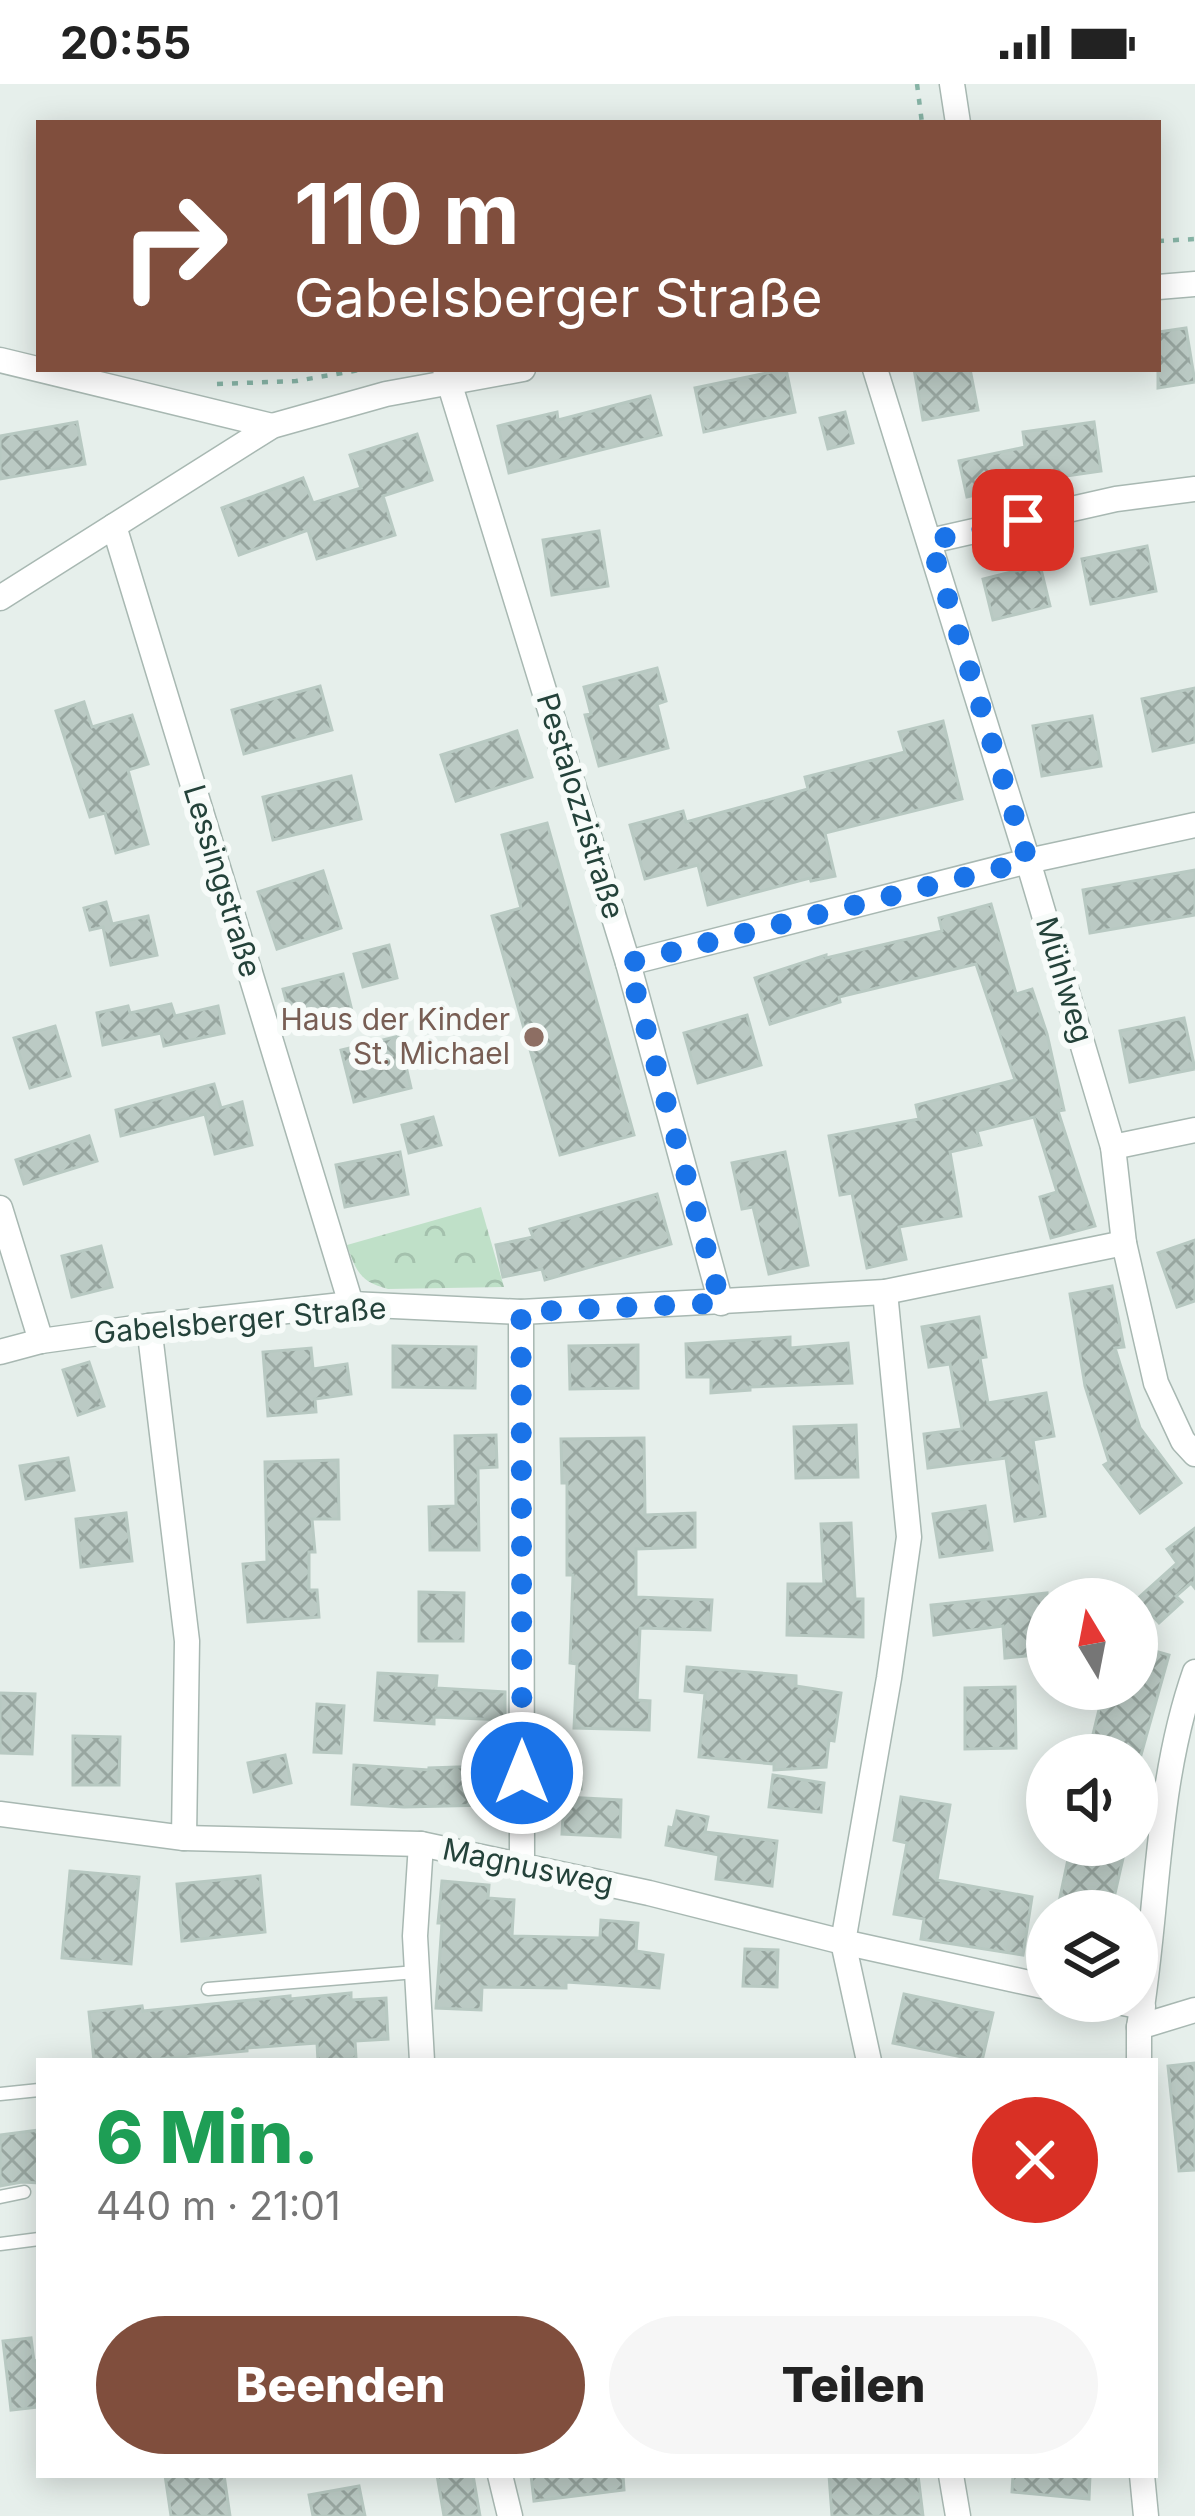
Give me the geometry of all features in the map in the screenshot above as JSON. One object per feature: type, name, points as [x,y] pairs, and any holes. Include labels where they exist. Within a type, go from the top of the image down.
[{"type":"street","points":[[952,84],[958,120]]},
{"type":"street","points":[[1161,286],[1195,284]]},
{"type":"street","points":[[0,360],[36,368]]},
{"type":"street","points":[[52,372],[272,426]]},
{"type":"street","points":[[0,598],[272,426],[447,375],[485,372]]},
{"type":"street","name":"Mühlweg","points":[[876,372],[1114,1148],[1124,1243],[1156,1383],[1183,1441],[1195,1454]]},
{"type":"street","name":"Pestalozzistraße","points":[[447,375],[628,963],[721,1303]]},
{"type":"street","points":[[930,541],[1116,499],[1195,488]]},
{"type":"street","name":"Lessingstraße","points":[[114,526],[351,1304]]},
{"type":"street","points":[[628,963],[1028,861],[1195,825]]},
{"type":"street","points":[[1114,1148],[1195,1130]]},
{"type":"street","points":[[0,1208],[41,1341]]},
{"type":"street","name":"Gabelsberger Straße","points":[[0,1352],[41,1341],[149,1326],[351,1304],[521,1312],[885,1292],[1124,1243]]},
{"type":"street","points":[[867,2058],[842,1942],[909,1537],[885,1292]]},
{"type":"street","points":[[521,1312],[522,1865]]},
{"type":"street","points":[[149,1326],[187,1641],[184,1838]]},
{"type":"street","points":[[1155,1890],[1180,1714],[1195,1672]]},
{"type":"street","name":"Magnusweg","points":[[0,1814],[184,1838],[421,1844],[1026,1982]]},
{"type":"street","points":[[421,1844],[415,1936],[422,2058]]},
{"type":"street","points":[[1158,2017],[1183,2016],[1195,2010]]},
{"type":"street","points":[[1138,2058],[1141,2022]]},
{"type":"street","points":[[501,2478],[510,2516]]},
{"type":"street","points":[[952,2478],[958,2516]]},
{"type":"street","points":[[1142,2478],[1146,2516]]},
{"type":"lane","points":[[208,1988],[416,1972]]},
{"type":"lane","points":[[0,2093],[36,2090]]},
{"type":"lane","points":[[0,2197],[24,2192]]},
{"type":"lane","points":[[0,2244],[36,2239]]},
{"type":"path","points":[[917,84],[922,120]]},
{"type":"path","points":[[1161,241],[1195,239]]},
{"type":"path","points":[[179,401],[213,384],[296,381],[348,372]]},
{"type":"green space","points":[[481,1207],[504,1287],[388,1289],[371,1283],[353,1262],[347,1245]]},
{"type":"building","points":[[1186,328],[1195,382],[1158,388],[1161,332]]},
{"type":"building","points":[[787,372],[795,412],[704,432],[695,388]]},
{"type":"building","points":[[915,372],[971,372],[978,410],[923,420]]},
{"type":"building","points":[[650,396],[661,435],[509,473],[498,426],[557,412],[558,420]]},
{"type":"building","points":[[845,412],[853,443],[828,449],[820,418]]},
{"type":"building","points":[[77,422],[85,464],[0,479],[0,436]]},
{"type":"building","points":[[1094,422],[1101,471],[1010,484],[967,497],[959,461],[1025,447],[1023,432]]},
{"type":"building","points":[[417,434],[432,480],[383,496],[395,535],[317,559],[308,530],[239,555],[222,508],[303,478],[313,503],[361,488],[350,455]]},
{"type":"building","points":[[599,531],[608,586],[552,595],[543,540]]},
{"type":"building","points":[[1147,546],[1156,591],[1091,604],[1082,559]]},
{"type":"building","points":[[1040,565],[1050,606],[993,620],[983,579]]},
{"type":"building","points":[[657,668],[666,701],[657,704],[668,748],[599,766],[585,715],[591,714],[584,687]]},
{"type":"building","points":[[320,686],[332,730],[244,754],[232,710]]},
{"type":"building","points":[[1195,688],[1195,742],[1153,751],[1142,699]]},
{"type":"building","points":[[84,702],[92,727],[132,715],[148,764],[128,770],[148,844],[116,853],[105,813],[90,817],[56,711]]},
{"type":"building","points":[[1092,716],[1101,766],[1042,776],[1033,726]]},
{"type":"building","points":[[943,721],[962,799],[825,833],[835,876],[810,878],[708,905],[698,865],[645,879],[630,825],[683,811],[686,822],[808,789],[805,777],[905,752],[899,732]]},
{"type":"building","points":[[517,731],[532,777],[456,801],[441,755]]},
{"type":"building","points":[[351,776],[361,819],[273,840],[263,797]]},
{"type":"building","name":"Haus der Kinder St. Michael","points":[[547,823],[634,1135],[560,1155],[492,916],[521,908],[502,835]]},
{"type":"building","points":[[1195,870],[1195,915],[1090,933],[1083,890]]},
{"type":"building","points":[[323,871],[341,928],[277,949],[258,892]]},
{"type":"building","points":[[106,902],[112,924],[148,916],[157,955],[111,965],[103,927],[90,930],[84,908]]},
{"type":"building","points":[[991,904],[1016,994],[1032,989],[1047,1034],[1064,1110],[1058,1111],[1095,1226],[1051,1238],[1040,1197],[1057,1192],[1034,1117],[977,1131],[981,1145],[950,1152],[961,1216],[899,1227],[906,1259],[867,1268],[852,1193],[840,1195],[829,1136],[919,1119],[916,1105],[1015,1080],[976,964],[839,997],[840,1002],[770,1024],[755,978],[826,955],[942,931],[939,918]]},
{"type":"building","points":[[389,945],[397,978],[363,987],[354,954]]},
{"type":"building","points":[[343,974],[352,1011],[293,1027],[283,989]]},
{"type":"building","points":[[171,1004],[175,1016],[218,1006],[224,1033],[164,1046],[161,1033],[103,1045],[97,1013],[128,1006],[130,1013]]},
{"type":"building","points":[[747,1015],[761,1065],[698,1083],[684,1033]]},
{"type":"building","points":[[1184,1018],[1195,1069],[1130,1082],[1120,1031]]},
{"type":"building","points":[[55,1026],[70,1076],[30,1088],[14,1038]]},
{"type":"building","points":[[399,1036],[411,1088],[354,1102],[341,1050]]},
{"type":"building","points":[[214,1084],[221,1108],[242,1102],[252,1145],[215,1154],[205,1114],[121,1136],[116,1110]]},
{"type":"building","points":[[433,1117],[441,1145],[409,1153],[402,1125]]},
{"type":"building","points":[[89,1136],[97,1161],[24,1184],[16,1160]]},
{"type":"building","points":[[400,1152],[408,1194],[345,1207],[336,1165]]},
{"type":"building","points":[[785,1152],[808,1265],[769,1274],[753,1207],[742,1209],[732,1163]]},
{"type":"building","points":[[657,1194],[671,1244],[545,1280],[542,1269],[503,1277],[496,1245],[533,1237],[530,1229]]},
{"type":"building","points":[[1195,1240],[1195,1301],[1177,1307],[1158,1253]]},
{"type":"building","points":[[101,1246],[112,1287],[72,1297],[62,1256]]},
{"type":"building","points":[[1112,1286],[1124,1347],[1115,1348],[1140,1428],[1181,1483],[1140,1513],[1104,1465],[1109,1462],[1085,1386],[1070,1294]]},
{"type":"building","points":[[979,1317],[988,1403],[1046,1393],[1054,1436],[1033,1440],[1045,1516],[1015,1521],[1006,1458],[928,1468],[924,1434],[962,1429],[950,1364],[929,1367],[922,1327]]},
{"type":"building","points":[[790,1337],[790,1348],[848,1343],[852,1383],[711,1393],[711,1377],[687,1377],[686,1344]]},
{"type":"building","points":[[638,1345],[638,1388],[570,1389],[569,1346]]},
{"type":"building","points":[[393,1346],[476,1347],[475,1388],[393,1387]]},
{"type":"building","points":[[311,1348],[313,1369],[347,1364],[351,1394],[315,1399],[316,1412],[268,1416],[263,1352]]},
{"type":"building","points":[[89,1362],[104,1406],[78,1415],[63,1370]]},
{"type":"building","points":[[856,1425],[858,1477],[796,1478],[794,1427]]},
{"type":"building","points":[[496,1435],[497,1467],[478,1468],[479,1550],[430,1550],[429,1507],[456,1506],[455,1436]]},
{"type":"building","points":[[644,1438],[645,1515],[695,1513],[695,1547],[636,1549],[636,1597],[712,1600],[710,1630],[640,1628],[637,1700],[650,1701],[649,1730],[574,1728],[573,1575],[567,1575],[567,1483],[562,1483],[561,1439]]},
{"type":"building","points":[[68,1458],[74,1490],[26,1499],[20,1466]]},
{"type":"building","points":[[338,1460],[339,1519],[312,1519],[315,1552],[309,1552],[309,1590],[317,1590],[319,1617],[248,1622],[243,1564],[267,1562],[265,1462]]},
{"type":"building","points":[[985,1506],[992,1550],[940,1557],[933,1514]]},
{"type":"building","points":[[126,1513],[132,1561],[81,1567],[76,1519]]},
{"type":"building","points":[[851,1523],[855,1599],[863,1599],[863,1637],[787,1635],[788,1584],[824,1584],[821,1524]]},
{"type":"building","points":[[1195,1528],[1195,1588],[1191,1583],[1176,1596],[1182,1602],[1159,1623],[1158,1580],[1177,1563],[1167,1549]]},
{"type":"building","points":[[419,1592],[464,1593],[463,1641],[419,1641]]},
{"type":"building","points":[[1026,1595],[1026,1656],[1005,1658],[1003,1626],[934,1635],[931,1605]]},
{"type":"building","points":[[1158,1652],[1169,1655],[1158,1694]]},
{"type":"building","points":[[687,1667],[796,1676],[796,1686],[841,1693],[826,1767],[774,1770],[774,1764],[699,1757],[705,1693],[685,1691]]},
{"type":"building","points":[[378,1673],[437,1676],[436,1688],[505,1692],[505,1720],[434,1717],[434,1724],[375,1720]]},
{"type":"building","points":[[1015,1687],[1016,1748],[965,1749],[965,1688]]},
{"type":"building","points":[[0,1693],[35,1694],[32,1754],[0,1753]]},
{"type":"building","points":[[317,1704],[344,1706],[341,1753],[314,1752]]},
{"type":"building","points":[[1099,1710],[1154,1710],[1147,1734],[1093,1734]]},
{"type":"building","points":[[73,1736],[120,1737],[119,1785],[73,1785]]},
{"type":"building","points":[[285,1755],[291,1783],[254,1792],[248,1763]]},
{"type":"building","points":[[581,1763],[581,1789],[548,1789],[548,1764]]},
{"type":"building","points":[[354,1765],[429,1770],[487,1766],[488,1805],[352,1804]]},
{"type":"building","points":[[773,1775],[824,1783],[821,1812],[769,1807]]},
{"type":"building","points":[[564,1797],[621,1800],[620,1837],[562,1834]]},
{"type":"building","points":[[901,1797],[950,1805],[937,1880],[1026,1896],[1023,1955],[921,1939],[924,1919],[894,1914],[907,1843],[894,1840]]},
{"type":"building","points":[[677,1811],[708,1817],[705,1832],[777,1841],[772,1886],[716,1879],[719,1855],[666,1845]]},
{"type":"building","points":[[1067,1866],[1121,1866],[1116,1890],[1062,1890]]},
{"type":"building","points":[[70,1871],[139,1877],[131,1964],[62,1958]]},
{"type":"building","points":[[260,1876],[265,1932],[182,1941],[177,1884]]},
{"type":"building","points":[[442,1881],[489,1885],[488,1898],[514,1900],[512,1936],[600,1938],[601,1920],[638,1923],[636,1951],[663,1955],[659,1988],[566,1982],[566,1988],[482,1987],[481,2010],[436,2008]]},
{"type":"building","points":[[745,1949],[778,1950],[777,1987],[743,1986]]},
{"type":"building","points":[[351,1993],[351,2000],[386,1998],[388,2039],[355,2041],[356,2058],[318,2058],[317,2043],[171,2058],[94,2058],[89,2012]]},
{"type":"building","points":[[904,1994],[993,2013],[983,2058],[893,2043]]},
{"type":"building","points":[[1195,2063],[1195,2170],[1179,2171],[1168,2066]]},
{"type":"building","points":[[36,2130],[36,2183],[0,2186],[0,2135]]},
{"type":"building","points":[[31,2338],[36,2407],[11,2410],[3,2341]]},
{"type":"building","points":[[165,2478],[224,2478],[230,2516],[171,2516]]},
{"type":"building","points":[[438,2478],[474,2478],[480,2516],[444,2516]]},
{"type":"building","points":[[531,2478],[623,2478],[624,2490],[534,2501]]},
{"type":"building","points":[[829,2478],[918,2478],[923,2516],[832,2516]]},
{"type":"building","points":[[1013,2478],[1090,2478],[1089,2499],[1012,2492]]},
{"type":"building","points":[[359,2486],[365,2516],[313,2516],[309,2495]]},
{"type":"place","name":"Haus der Kinder St. Michael","points":[[534,1037]]},
{"type":"route","points":[[522,1773],[521,1312],[721,1303],[628,963],[1028,861],[930,541],[1023,520]]}]
